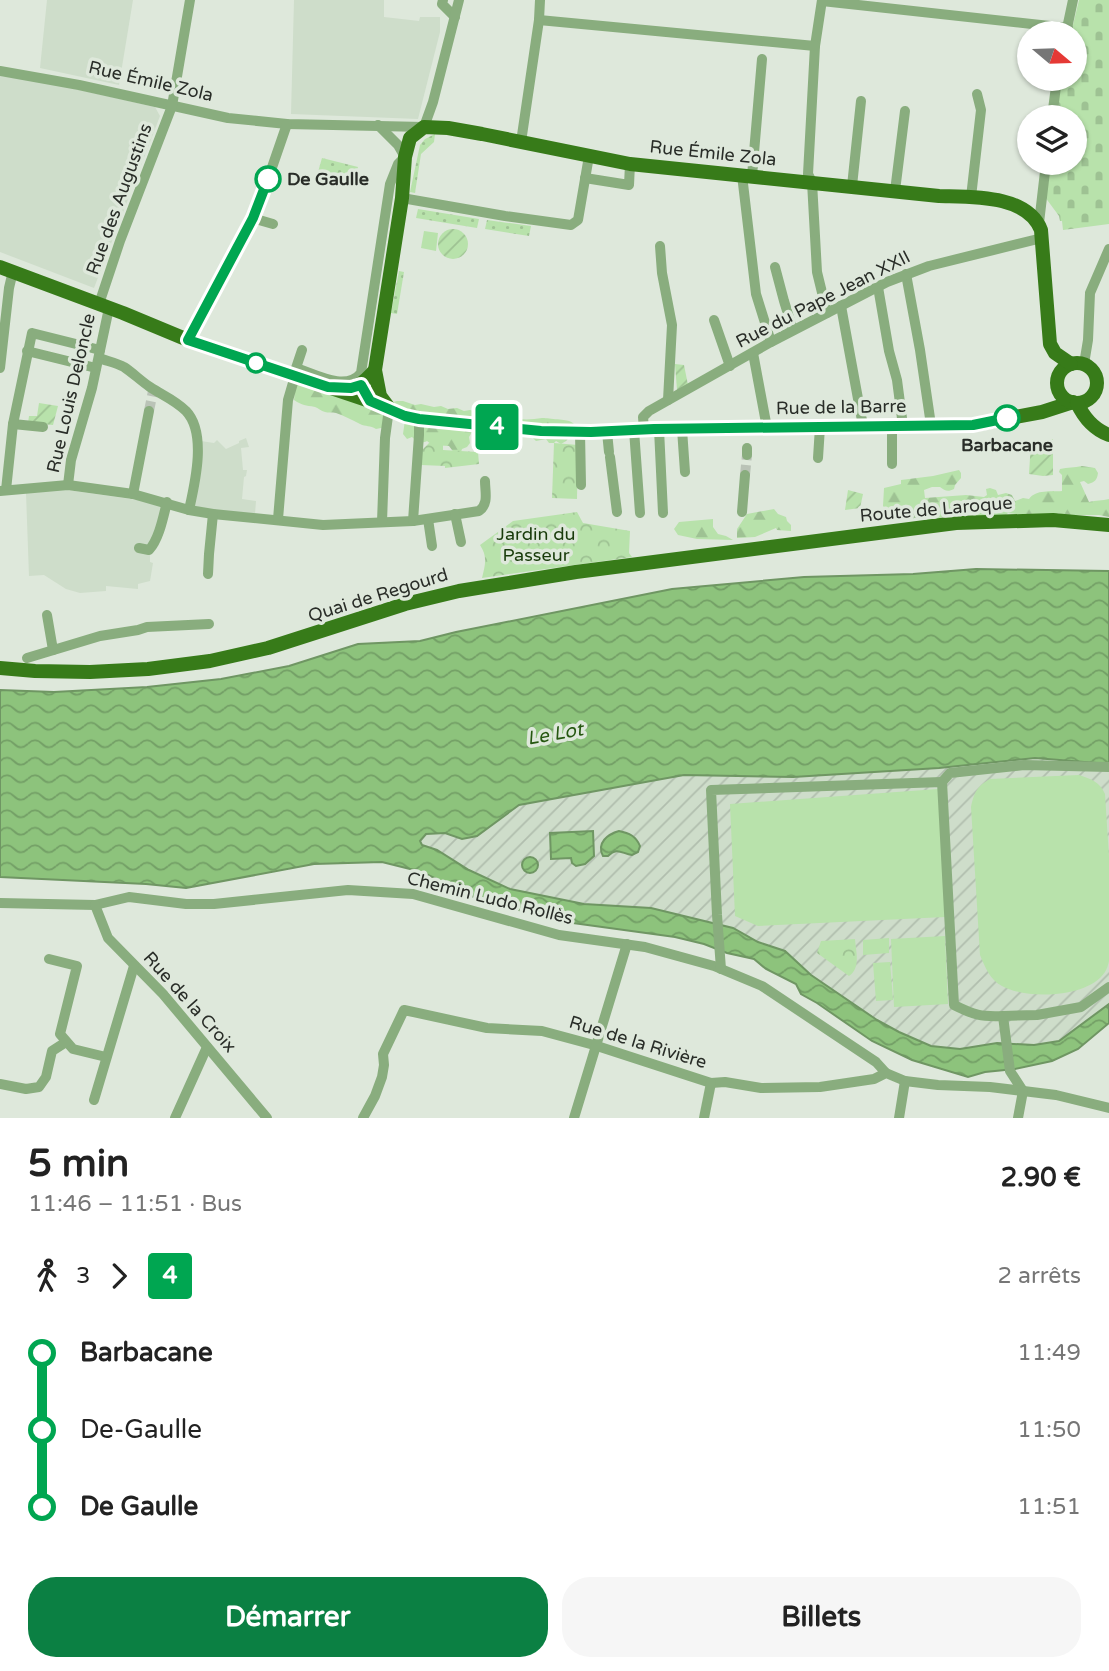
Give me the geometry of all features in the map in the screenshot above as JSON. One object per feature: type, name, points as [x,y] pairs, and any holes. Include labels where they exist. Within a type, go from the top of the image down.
[{"type":"main road","name":"Rue Émile Zola","points":[[424,127],[448,128],[630,164],[1005,201],[1027,212],[1041,231]]},
{"type":"main road","points":[[389,410],[380,396],[374,370],[402,198],[405,157],[410,138],[424,127]]},
{"type":"main road","points":[[1041,231],[1050,344],[1055,353],[1109,375]]},
{"type":"main road","name":"Rue de la Barre","points":[[7,269],[188,340],[419,419],[528,430],[580,432],[646,429],[748,431],[767,428],[981,423],[1075,403]]},
{"type":"main road","points":[[1083,366],[1097,383],[1094,395]]},
{"type":"main road","points":[[1083,366],[1062,370],[1058,381],[1060,393],[1067,400],[1084,402],[1109,388]]},
{"type":"main road","points":[[328,387],[351,388],[374,370]]},
{"type":"main road","points":[[1075,403],[1090,424],[1109,435]]},
{"type":"main road","name":"Route de Laroque","points":[[767,547],[956,523],[1053,520],[1109,525]]},
{"type":"main road","name":"Quai de Regourd","points":[[0,668],[27,659],[99,672],[210,661],[268,648],[405,604],[459,591],[576,572],[767,547]]},
{"type":"street","name":"Rue des Augustins","points":[[104,306],[120,241],[172,106],[190,0]]},
{"type":"street","points":[[443,0],[442,4],[454,17]]},
{"type":"street","points":[[424,127],[459,0]]},
{"type":"street","points":[[521,142],[540,0]]},
{"type":"street","points":[[827,313],[817,272],[812,182],[808,174],[815,47],[822,0],[1017,25]]},
{"type":"street","points":[[1069,21],[1073,0]]},
{"type":"street","points":[[539,20],[815,47]]},
{"type":"street","points":[[762,59],[747,176],[756,294],[771,342]]},
{"type":"street","name":"Rue Émile Zola","points":[[0,71],[79,85],[228,118],[287,124],[424,127]]},
{"type":"street","points":[[971,197],[981,110],[977,94]]},
{"type":"street","points":[[852,186],[861,102]]},
{"type":"street","points":[[895,191],[905,111]]},
{"type":"street","points":[[188,340],[253,218],[287,124]]},
{"type":"street","points":[[370,401],[359,381],[390,184],[398,164],[405,157],[398,145],[378,125]]},
{"type":"street","points":[[402,198],[571,225],[578,220],[589,156]]},
{"type":"street","points":[[585,178],[629,185],[630,164]]},
{"type":"street","points":[[1041,231],[1045,175]]},
{"type":"street","points":[[253,218],[273,224]]},
{"type":"street","name":"Rue du Pape Jean XXII","points":[[646,429],[643,417],[668,400],[793,330],[878,287],[929,266],[1041,231]]},
{"type":"street","points":[[660,246],[662,273],[673,326],[668,400]]},
{"type":"street","points":[[1083,366],[1091,288],[1109,248]]},
{"type":"street","points":[[775,267],[793,330]]},
{"type":"street","points":[[0,368],[9,288],[7,269]]},
{"type":"street","points":[[906,274],[931,425]]},
{"type":"street","points":[[878,287],[897,380],[897,426],[892,464]]},
{"type":"street","name":"Rue Louis Deloncle","points":[[68,485],[71,460],[99,359],[106,317],[104,306]]},
{"type":"street","points":[[841,306],[863,426]]},
{"type":"street","points":[[714,320],[730,366]]},
{"type":"street","points":[[189,510],[196,474],[197,437],[192,420],[183,408],[153,391],[122,366],[32,333],[13,424],[3,491],[68,485],[133,494],[189,510],[213,514],[323,525],[413,521],[481,510],[486,500],[485,481]]},
{"type":"street","points":[[302,350],[296,368],[336,381],[359,381]]},
{"type":"street","points":[[27,351],[99,359]]},
{"type":"street","points":[[752,353],[767,428]]},
{"type":"street","points":[[278,519],[288,400],[295,376]]},
{"type":"street","points":[[382,523],[385,439],[389,410]]},
{"type":"street","points":[[133,494],[149,411]]},
{"type":"street","points":[[413,521],[419,419]]},
{"type":"street","points":[[13,424],[43,427]]},
{"type":"street","points":[[818,458],[820,427]]},
{"type":"street","points":[[646,429],[663,513]]},
{"type":"street","points":[[640,513],[646,429]]},
{"type":"street","points":[[682,429],[685,472]]},
{"type":"street","points":[[580,432],[581,485]]},
{"type":"street","points":[[607,432],[617,512]]},
{"type":"street","points":[[742,512],[745,475]]},
{"type":"street","points":[[139,548],[152,548],[167,502]]},
{"type":"street","points":[[208,574],[213,514]]},
{"type":"street","points":[[455,514],[461,542]]},
{"type":"street","points":[[428,519],[432,546]]},
{"type":"street","points":[[196,551],[209,554]]},
{"type":"street","points":[[47,615],[53,650]]},
{"type":"street","points":[[27,659],[100,636],[147,627],[209,624]]},
{"type":"street","points":[[1109,767],[1024,765],[950,773],[942,782],[954,1005],[971,1014],[986,1016],[1037,1015],[1081,1007],[1109,987]]},
{"type":"street","points":[[721,963],[711,790],[942,782]]},
{"type":"street","name":"Chemin Ludo Rollès","points":[[0,903],[95,905],[129,897],[186,904],[214,904],[348,890],[412,894],[559,935],[645,947],[721,963],[762,986],[876,1062],[886,1073]]},
{"type":"street","name":"Rue de la Croix","points":[[95,905],[108,939],[163,993],[267,1118]]},
{"type":"street","points":[[574,1118],[626,944]]},
{"type":"street","points":[[49,959],[77,965],[60,1034],[73,1049],[106,1057]]},
{"type":"street","points":[[94,1100],[134,966]]},
{"type":"street","name":"Rue de la Rivière","points":[[363,1118],[382,1077],[383,1054],[404,1010],[487,1028],[541,1031],[594,1045],[711,1083],[725,1082],[761,1088],[820,1087],[874,1079],[886,1073]]},
{"type":"street","points":[[1003,1016],[1010,1071],[1023,1091],[1018,1118]]},
{"type":"street","points":[[0,1084],[26,1089],[39,1087],[46,1077],[52,1051],[66,1042]]},
{"type":"street","points":[[175,1118],[207,1047]]},
{"type":"street","points":[[886,1073],[905,1081],[1056,1095],[1109,1108]]},
{"type":"street","points":[[899,1118],[905,1081]]},
{"type":"street","points":[[704,1118],[711,1083]]},
{"type":"shaded area","points":[[47,0],[133,0],[119,85],[40,68]]},
{"type":"shaded area","points":[[294,0],[384,0],[384,17],[419,21],[420,17],[440,17],[440,32],[418,119],[291,114]]},
{"type":"shaded area","points":[[0,76],[40,81],[155,107],[160,116],[94,288],[0,252]]},
{"type":"shaded area","points":[[246,438],[249,447],[241,448],[243,470],[247,470],[242,499],[256,501],[255,514],[196,508],[193,502],[201,441],[214,443],[217,440],[226,449]]},
{"type":"shaded area","points":[[60,489],[166,504],[150,555],[150,562],[153,563],[150,581],[138,584],[138,589],[106,586],[106,591],[80,593],[66,589],[44,575],[29,576],[26,493]]},
{"type":"shaded area","points":[[1035,758],[1109,764],[1109,1004],[1059,1041],[1034,1045],[997,1043],[960,1049],[931,1046],[877,1020],[811,975],[785,951],[758,942],[733,928],[651,908],[584,904],[510,889],[422,845],[420,841],[426,834],[445,833],[462,839],[477,836],[518,805],[684,775],[793,777],[939,768]]},
{"type":"green space","points":[[1079,0],[1109,0],[1109,224],[1063,230],[1062,221],[1045,197],[1048,175],[1087,175],[1087,105],[1057,105],[1059,91],[1087,91],[1087,21],[1074,21]]},
{"type":"green space","points":[[435,134],[434,142],[421,154],[415,193],[410,192],[420,145]]},
{"type":"green space","points":[[322,158],[358,167],[352,188],[316,179]]},
{"type":"green space","points":[[418,209],[479,219],[477,228],[416,218]]},
{"type":"green space","points":[[487,220],[531,226],[529,236],[485,229]]},
{"type":"green space","points":[[453,229],[459,230],[467,238],[467,250],[459,258],[453,259],[447,258],[439,250],[438,244],[439,238],[447,230]]},
{"type":"green space","points":[[424,231],[438,233],[436,251],[421,248]]},
{"type":"green space","points":[[399,271],[404,272],[397,314],[391,313]]},
{"type":"green space","points":[[675,364],[684,365],[688,385],[677,390]]},
{"type":"green space","points":[[296,383],[385,410],[386,427],[376,429],[336,413],[304,405],[294,400]]},
{"type":"green space","points":[[393,402],[483,413],[487,424],[481,430],[472,432],[467,447],[455,454],[449,446],[419,442],[412,437],[407,439],[403,434],[405,420]]},
{"type":"green space","points":[[39,403],[58,406],[53,425],[28,423],[29,416],[37,416]]},
{"type":"green space","points":[[493,413],[523,419],[567,421],[573,423],[577,429],[561,444],[556,441],[549,443],[546,439],[536,441],[531,436],[519,436],[504,429]]},
{"type":"green space","points":[[1053,439],[1053,475],[1029,474],[1031,442]]},
{"type":"green space","points":[[429,443],[443,443],[443,450],[478,452],[479,464],[445,468],[421,465],[422,450]]},
{"type":"green space","points":[[554,443],[578,445],[577,499],[552,498]]},
{"type":"green space","points":[[1082,466],[1095,468],[1098,473],[1096,479],[1088,484],[1080,482],[1089,502],[1109,499],[1109,517],[1058,513],[1052,518],[1008,513],[1004,517],[992,514],[982,517],[964,511],[939,518],[921,516],[896,520],[883,506],[884,488],[901,484],[901,480],[959,470],[961,478],[954,489],[947,491],[932,487],[924,490],[925,498],[966,495],[984,497],[987,495],[986,489],[990,488],[996,490],[998,495],[1012,495],[1015,501],[1029,499],[1040,492],[1062,491],[1060,469]]},
{"type":"green space","points":[[848,490],[863,494],[860,508],[845,510]]},
{"type":"green space","points":[[774,509],[786,517],[791,531],[776,528],[755,537],[737,538],[737,529],[747,514]]},
{"type":"green space","name":"Jardin du Passeur","points":[[577,512],[583,523],[630,531],[629,553],[632,557],[482,578],[485,557],[480,545],[513,521]]},
{"type":"green space","points":[[713,519],[713,527],[718,534],[733,540],[697,539],[678,535],[674,529],[679,522]]},
{"type":"green space","points":[[1079,775],[1098,784],[1105,794],[1109,857],[1108,965],[1097,981],[1072,992],[1041,995],[1013,990],[994,980],[980,955],[971,807],[973,798],[979,787],[990,779]]},
{"type":"green space","points":[[938,789],[945,917],[758,926],[735,916],[730,804]]},
{"type":"green space","points":[[945,936],[948,1004],[894,1007],[891,939]]},
{"type":"green space","points":[[889,938],[889,953],[863,955],[863,940]]},
{"type":"green space","points":[[855,939],[856,964],[849,976],[817,953],[821,941]]},
{"type":"green space","points":[[890,962],[893,1000],[876,1001],[873,963]]},
{"type":"water","name":"Le Lot","points":[[976,569],[1109,571],[1109,764],[1035,758],[939,768],[793,777],[684,775],[519,805],[477,836],[462,839],[445,833],[426,834],[420,841],[422,845],[437,850],[469,870],[510,889],[584,904],[651,908],[733,928],[758,942],[785,951],[811,975],[877,1020],[931,1046],[960,1049],[997,1043],[1034,1045],[1059,1041],[1109,1004],[1109,1023],[1078,1049],[1052,1061],[968,1077],[912,1060],[872,1041],[801,994],[796,984],[766,969],[754,959],[675,937],[573,923],[498,905],[480,900],[422,872],[382,862],[314,864],[186,888],[0,877],[0,690],[54,692],[147,687],[221,679],[289,666],[358,644],[420,641],[672,589],[804,577]]},
{"type":"water","points":[[593,831],[594,856],[585,864],[576,866],[571,858],[551,859],[550,833]]},
{"type":"water","points":[[619,831],[636,840],[640,846],[638,852],[632,855],[617,851],[603,856],[602,843],[611,834]]},
{"type":"water","points":[[527,857],[533,857],[538,865],[536,871],[527,873],[522,868],[522,862]]},
{"type":"tunnel","points":[[149,411],[153,391]]},
{"type":"tunnel","points":[[745,475],[747,455]]},
{"type":"bus line","name":"4","points":[[268,179],[253,218],[188,340],[328,387],[351,388],[361,385],[370,401],[405,416],[516,429],[591,432],[973,425],[1007,418]]},
{"type":"place","name":"De Gaulle","points":[[268,179]]},
{"type":"place","name":"Barbacane","points":[[1007,418]]}]
